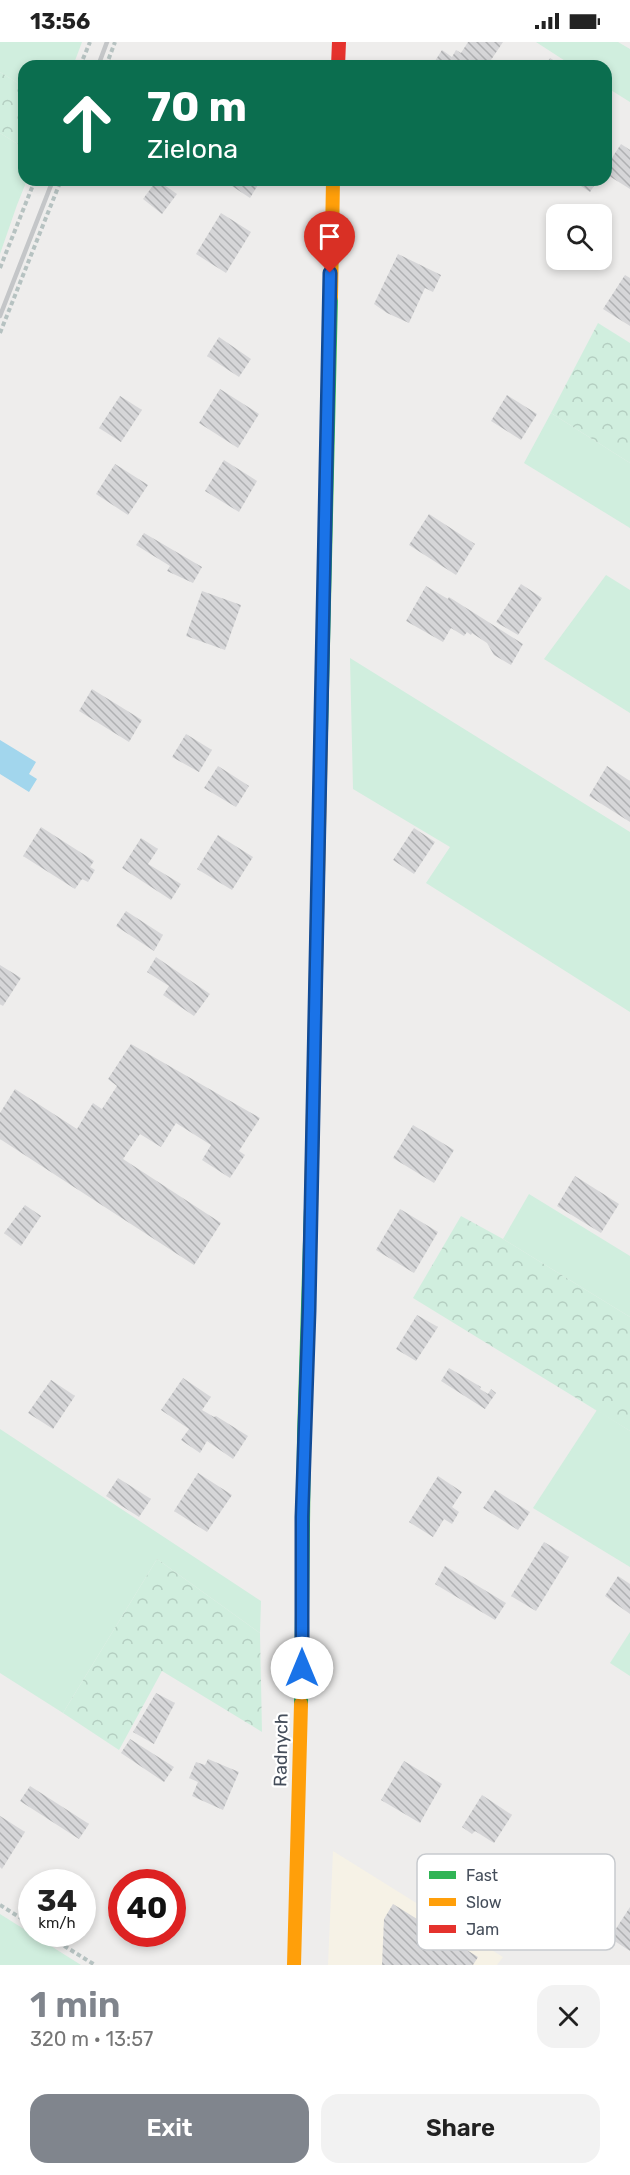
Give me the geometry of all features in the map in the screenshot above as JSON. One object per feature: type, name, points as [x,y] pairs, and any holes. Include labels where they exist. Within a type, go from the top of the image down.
[{"type":"street","points":[[338,60],[339,42]]},
{"type":"street","name":"Radnych","points":[[294,1965],[333,186]]},
{"type":"path","points":[[83,60],[90,42]]},
{"type":"path","points":[[108,60],[115,42]]},
{"type":"path","points":[[0,268],[33,186]]},
{"type":"path","points":[[0,333],[59,186]]},
{"type":"path","points":[[0,1905],[18,1916]]},
{"type":"path","points":[[66,1947],[95,1965]]},
{"type":"shaded area","points":[[333,1851],[417,1903],[417,1950],[492,1950],[503,1957],[497,1965],[328,1965]]},
{"type":"green space","points":[[0,42],[82,42],[75,60],[18,60],[18,83],[0,72]]},
{"type":"green space","points":[[536,42],[618,42],[630,49],[630,102],[612,91],[612,60],[564,60]]},
{"type":"green space","points":[[0,72],[18,83],[18,144],[0,133]]},
{"type":"green space","points":[[0,133],[18,144],[18,186],[25,186],[0,254]]},
{"type":"green space","points":[[598,323],[630,343],[630,463],[551,413]]},
{"type":"green space","points":[[551,413],[630,463],[630,528],[524,463]]},
{"type":"green space","points":[[606,575],[630,590],[630,713],[544,659]]},
{"type":"green space","points":[[350,658],[630,832],[630,1012],[426,883],[450,847],[353,789]]},
{"type":"green space","points":[[529,1194],[630,1256],[630,1317],[503,1239]]},
{"type":"green space","points":[[461,1216],[503,1239],[630,1317],[630,1431],[413,1298]]},
{"type":"green space","points":[[597,1410],[630,1431],[630,1567],[533,1508]]},
{"type":"green space","points":[[0,1429],[261,1601],[260,1633],[157,1559],[63,1713],[0,1673]]},
{"type":"green space","points":[[157,1559],[260,1633],[262,1732],[162,1671],[119,1750],[63,1713]]},
{"type":"green space","points":[[630,1632],[630,1676],[610,1663]]},
{"type":"green space","points":[[0,1914],[18,1925],[18,1947],[52,1947],[81,1965],[0,1965]]},
{"type":"water","points":[[0,740],[36,762],[29,774],[37,779],[29,792],[0,774]]},
{"type":"building","points":[[468,42],[503,42],[491,60],[436,60],[442,50],[452,57],[456,50],[461,53]]},
{"type":"building","points":[[621,144],[630,150],[630,189],[612,178],[612,158]]},
{"type":"building","points":[[153,186],[166,186],[177,194],[162,214],[143,199]]},
{"type":"building","points":[[232,186],[257,186],[250,198]]},
{"type":"building","points":[[581,186],[594,186],[590,192]]},
{"type":"building","points":[[221,213],[251,232],[226,273],[196,254]]},
{"type":"building","points":[[398,254],[441,275],[433,292],[425,288],[409,323],[374,304]]},
{"type":"building","points":[[625,275],[630,278],[630,326],[603,309]]},
{"type":"building","points":[[219,337],[251,359],[239,377],[207,356]]},
{"type":"building","points":[[220,389],[259,414],[238,448],[199,423]]},
{"type":"building","points":[[507,395],[537,414],[521,440],[491,421]]},
{"type":"building","points":[[120,396],[142,410],[121,442],[99,428]]},
{"type":"building","points":[[224,460],[257,481],[239,512],[205,491]]},
{"type":"building","points":[[115,464],[148,485],[128,515],[96,494]]},
{"type":"building","points":[[429,514],[475,544],[456,575],[409,545]]},
{"type":"building","points":[[144,533],[202,567],[193,583],[167,571],[170,566],[136,545]]},
{"type":"building","points":[[521,584],[542,598],[518,635],[496,622]]},
{"type":"building","points":[[426,586],[448,599],[449,597],[523,644],[511,665],[494,655],[487,643],[472,633],[471,635],[467,632],[464,636],[451,628],[443,642],[406,621]]},
{"type":"building","points":[[202,591],[241,605],[225,650],[186,636]]},
{"type":"building","points":[[92,689],[142,720],[129,742],[79,711]]},
{"type":"building","points":[[186,734],[212,750],[199,772],[172,757]]},
{"type":"building","points":[[218,766],[249,786],[236,807],[204,788]]},
{"type":"building","points":[[607,766],[630,781],[630,822],[589,796]]},
{"type":"building","points":[[41,827],[94,861],[90,867],[95,870],[88,882],[82,879],[75,889],[23,856]]},
{"type":"building","points":[[414,828],[435,842],[414,874],[393,860]]},
{"type":"building","points":[[218,835],[253,857],[232,890],[197,869]]},
{"type":"building","points":[[141,838],[158,849],[148,864],[181,884],[171,900],[122,868]]},
{"type":"building","points":[[126,911],[163,935],[154,951],[116,926]]},
{"type":"building","points":[[156,957],[210,994],[194,1016],[163,995],[169,986],[147,972]]},
{"type":"building","points":[[0,965],[21,978],[3,1006],[0,1004]]},
{"type":"building","points":[[131,1044],[260,1118],[239,1151],[245,1155],[230,1178],[202,1160],[211,1145],[176,1123],[161,1147],[140,1134],[123,1159],[221,1223],[194,1265],[0,1139],[0,1113],[15,1089],[77,1129],[93,1103],[102,1109],[117,1086],[108,1079]]},
{"type":"building","points":[[413,1125],[454,1150],[434,1183],[393,1158]]},
{"type":"building","points":[[575,1176],[619,1204],[601,1233],[557,1206]]},
{"type":"building","points":[[25,1205],[41,1216],[21,1246],[4,1233]]},
{"type":"building","points":[[400,1209],[438,1232],[414,1273],[376,1250]]},
{"type":"building","points":[[417,1315],[438,1327],[416,1361],[396,1349]]},
{"type":"building","points":[[449,1368],[481,1387],[480,1389],[488,1394],[491,1389],[496,1393],[485,1409],[441,1381]]},
{"type":"building","points":[[183,1378],[211,1397],[202,1410],[248,1436],[233,1459],[207,1441],[200,1453],[181,1440],[189,1429],[161,1410]]},
{"type":"building","points":[[51,1380],[75,1396],[53,1429],[28,1413]]},
{"type":"building","points":[[198,1473],[232,1495],[207,1532],[174,1511]]},
{"type":"building","points":[[438,1476],[462,1492],[452,1507],[459,1512],[452,1524],[444,1519],[433,1537],[409,1522]]},
{"type":"building","points":[[118,1478],[151,1499],[139,1517],[106,1496]]},
{"type":"building","points":[[495,1490],[530,1512],[518,1530],[483,1508]]},
{"type":"building","points":[[544,1542],[569,1557],[536,1611],[511,1596]]},
{"type":"building","points":[[445,1566],[506,1603],[495,1620],[435,1584]]},
{"type":"building","points":[[618,1576],[630,1584],[630,1614],[605,1596]]},
{"type":"building","points":[[156,1693],[175,1703],[154,1744],[133,1732]]},
{"type":"building","points":[[130,1739],[174,1767],[164,1782],[121,1753]]},
{"type":"building","points":[[208,1759],[239,1772],[223,1810],[192,1796],[198,1782],[189,1778],[196,1762],[205,1765]]},
{"type":"building","points":[[404,1761],[442,1784],[420,1823],[381,1800]]},
{"type":"building","points":[[30,1786],[89,1824],[79,1839],[20,1801]]},
{"type":"building","points":[[482,1795],[512,1815],[494,1843],[475,1831],[472,1834],[462,1827]]},
{"type":"building","points":[[0,1816],[25,1832],[2,1869],[0,1867]]},
{"type":"building","points":[[393,1904],[417,1919],[417,1950],[467,1950],[478,1957],[473,1965],[382,1965],[384,1919]]},
{"type":"building","points":[[630,1907],[630,1951],[615,1941],[615,1930]]},
{"type":"railway","points":[[100,60],[107,42]]},
{"type":"railway","points":[[0,316],[51,186]]},
{"type":"traffic: fast","points":[[321,733],[331,297]]},
{"type":"traffic: fast","points":[[301,1704],[304,1436],[311,1208]]},
{"type":"traffic: slow","points":[[331,297],[333,186]]},
{"type":"traffic: slow","points":[[311,1208],[321,733]]},
{"type":"traffic: slow","points":[[294,1965],[301,1704]]},
{"type":"traffic: jam","points":[[338,60],[339,42]]},
{"type":"route","points":[[302,1668],[302,1517],[308,1357],[330,273]]}]
